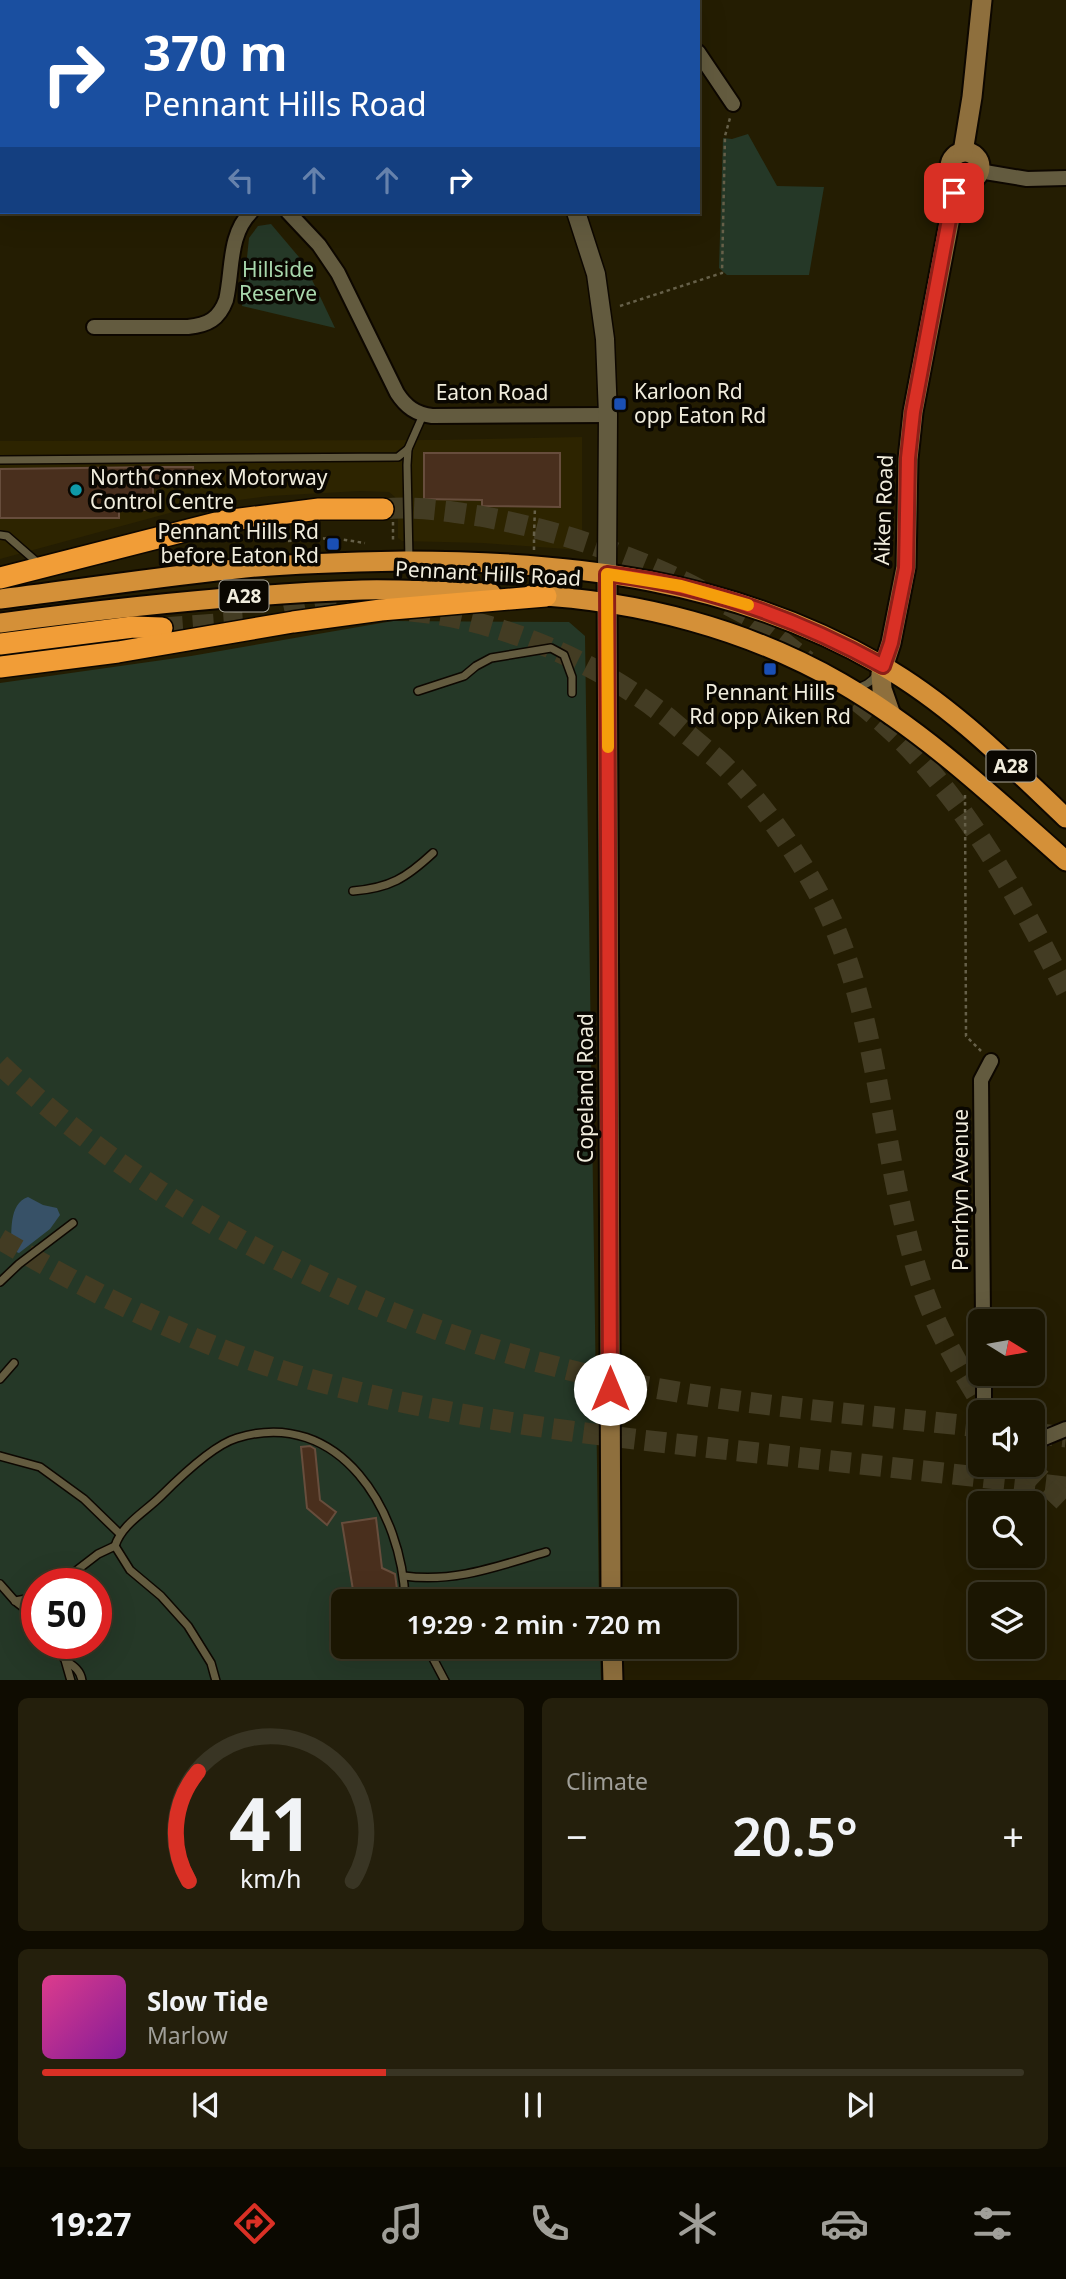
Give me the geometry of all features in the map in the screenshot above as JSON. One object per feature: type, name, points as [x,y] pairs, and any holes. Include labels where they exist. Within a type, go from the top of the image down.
[{"type":"highway","points":[[0,578],[225,522],[319,509],[383,509]]},
{"type":"highway","name":"Pennant Hills Road","points":[[0,599],[245,568],[331,562],[498,563],[607,574],[681,586],[741,602],[805,627],[883,666],[954,715],[1066,818]]},
{"type":"highway","name":"Pennant Hills Road","points":[[0,623],[95,610],[248,595],[365,590],[546,596],[658,612],[716,627],[777,651],[850,689],[891,715],[974,779],[1066,862]]},
{"type":"highway","points":[[0,667],[118,652],[381,610],[546,596]]},
{"type":"highway","points":[[0,644],[133,627],[162,628]]},
{"type":"main road","points":[[962,152],[972,97],[982,0]]},
{"type":"main road","points":[[962,152],[976,157],[979,161],[979,170],[971,181],[957,181],[951,173],[950,164],[954,156],[962,152]]},
{"type":"main road","name":"Aiken Road","points":[[891,715],[882,689],[881,674],[891,643],[906,568],[908,458],[913,412],[957,181]]},
{"type":"main road","name":"Copeland Road","points":[[607,574],[611,1589]]},
{"type":"main road","points":[[612,1659],[612,1680]]},
{"type":"street","points":[[700,55],[733,104]]},
{"type":"street","points":[[979,170],[1027,179],[1066,178]]},
{"type":"street","points":[[94,327],[188,327],[203,326],[213,321],[226,300],[237,232],[249,214]]},
{"type":"street","name":"Eaton Road","points":[[290,214],[318,245],[338,273],[402,401],[416,412],[423,415],[497,417],[608,415]]},
{"type":"street","points":[[577,214],[596,274],[602,305],[608,415],[607,574]]},
{"type":"street","name":"Penrhyn Avenue","points":[[984,1309],[981,1080],[991,1061]]},
{"type":"street","points":[[1045,1438],[1066,1429]]},
{"type":"lane","points":[[409,561],[408,449],[423,415]]},
{"type":"lane","points":[[0,460],[398,457],[408,449]]},
{"type":"lane","points":[[0,535],[7,536],[39,564],[51,566]]},
{"type":"lane","points":[[418,691],[464,676],[491,658],[551,648],[564,655],[572,677],[572,693]]},
{"type":"lane","points":[[850,689],[861,688],[874,679],[883,666]]},
{"type":"lane","points":[[353,891],[376,889],[398,881],[433,853]]},
{"type":"lane","points":[[0,1283],[19,1264],[73,1223]]},
{"type":"lane","points":[[0,1379],[14,1363]]},
{"type":"lane","points":[[80,1568],[98,1554],[115,1546],[120,1533],[179,1477],[235,1438],[287,1432],[325,1444],[373,1492],[387,1518],[404,1576],[405,1589]]},
{"type":"lane","points":[[0,1456],[40,1467],[50,1473],[84,1499],[120,1533]]},
{"type":"lane","points":[[115,1546],[130,1570],[161,1596],[188,1626],[211,1663],[216,1680]]},
{"type":"lane","points":[[404,1576],[429,1579],[464,1575],[546,1552]]},
{"type":"lane","points":[[0,1584],[21,1606]]},
{"type":"lane","points":[[15,1601],[21,1600]]},
{"type":"lane","points":[[433,1659],[444,1680]]},
{"type":"lane","points":[[65,1660],[71,1680]]},
{"type":"lane","points":[[65,1660],[82,1674],[82,1680]]},
{"type":"path","points":[[620,306],[722,273],[725,136],[733,104]]},
{"type":"path","points":[[534,550],[535,507]]},
{"type":"path","points":[[965,794],[965,1036],[991,1061]]},
{"type":"shaded area","points":[[582,437],[580,550],[402,541],[398,538],[395,497],[389,492],[359,491],[269,496],[199,505],[0,559],[0,441]]},
{"type":"green space","points":[[748,134],[777,186],[824,187],[809,275],[727,275],[719,268],[723,138],[732,139]]},
{"type":"green space","name":"Hillside Reserve","points":[[271,224],[304,263],[335,328],[242,306],[249,238],[258,226]]},
{"type":"green space","points":[[393,621],[569,622],[585,636],[599,1589],[331,1589],[331,1659],[600,1659],[601,1680],[0,1680],[0,683],[191,656]]},
{"type":"water","points":[[28,1197],[43,1205],[57,1208],[60,1215],[50,1229],[19,1253],[11,1250],[12,1220],[17,1206]]},
{"type":"building","points":[[424,453],[560,453],[560,507],[482,506],[482,500],[424,499]]},
{"type":"building","name":"NorthConnex Motorway Control Centre","points":[[193,467],[194,483],[153,484],[153,510],[119,510],[119,518],[0,518],[0,469]]},
{"type":"building","points":[[310,1446],[315,1449],[320,1500],[336,1512],[327,1525],[307,1508],[301,1447]]},
{"type":"building","points":[[376,1518],[382,1568],[395,1574],[397,1589],[353,1589],[342,1523]]},
{"type":"tunnel","points":[[383,509],[444,511],[537,528],[620,554],[700,590]]},
{"type":"tunnel","points":[[728,605],[751,617],[807,661]]},
{"type":"tunnel","points":[[285,614],[319,607],[350,608]]},
{"type":"tunnel","points":[[410,611],[445,616],[515,634],[615,681],[673,722],[718,760],[772,820],[804,868],[840,941],[866,1027],[900,1203],[923,1289],[944,1337],[980,1400]]},
{"type":"tunnel","points":[[162,628],[243,622]]},
{"type":"tunnel","points":[[857,701],[891,730],[951,797],[1001,872],[1066,991]]},
{"type":"tunnel","points":[[0,1064],[65,1121],[136,1174],[211,1223],[289,1266],[371,1304],[454,1336],[538,1362],[667,1390],[801,1409],[968,1426]]},
{"type":"tunnel","points":[[0,1239],[121,1305],[204,1342],[291,1373],[382,1398],[570,1431],[1066,1487]]},
{"type":"tunnel","points":[[1045,1435],[1066,1437]]},
{"type":"tunnel","points":[[1039,1477],[1066,1503]]},
{"type":"slow traffic","points":[[608,747],[607,574],[681,586],[748,605]]},
{"type":"place","name":"Karloon Rd opp Eaton Rd","points":[[620,404]]},
{"type":"place","name":"NorthConnex Motorway Control Centre","points":[[76,490]]},
{"type":"place","name":"Pennant Hills Rd before Eaton Rd","points":[[333,544]]},
{"type":"place","name":"Pennant Hills Rd opp Aiken Rd","points":[[770,669]]},
{"type":"route","points":[[610,1389],[607,574],[681,586],[741,602],[805,627],[883,666],[891,643],[906,568],[908,458],[913,412],[954,193]]}]
